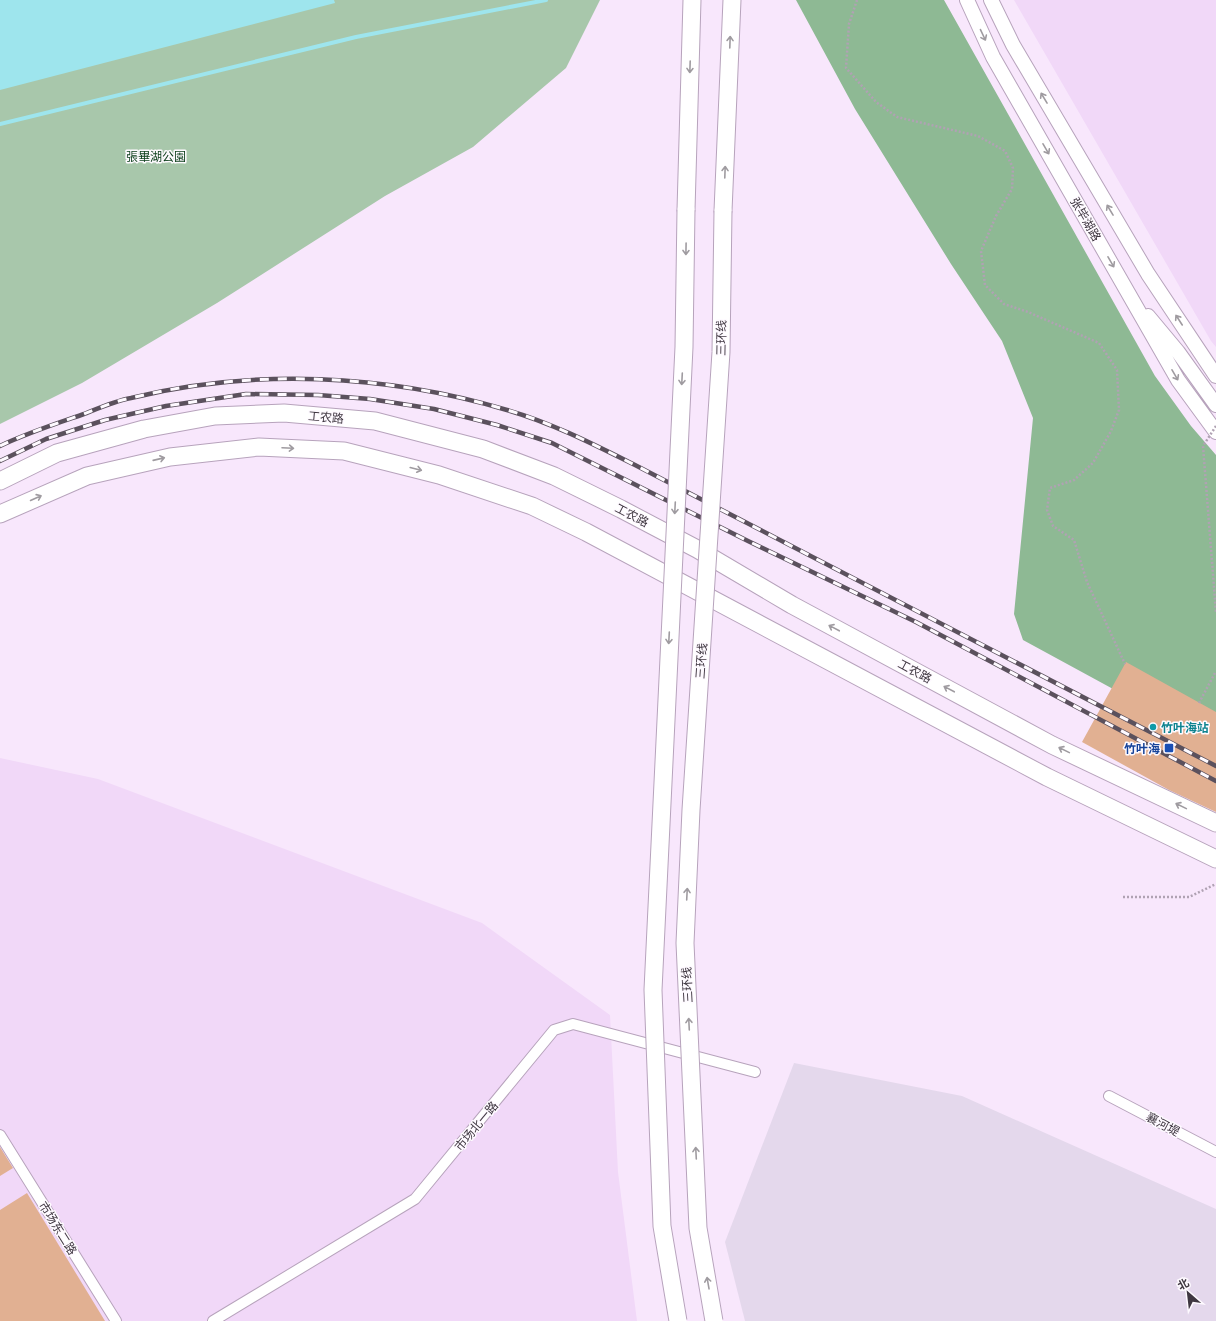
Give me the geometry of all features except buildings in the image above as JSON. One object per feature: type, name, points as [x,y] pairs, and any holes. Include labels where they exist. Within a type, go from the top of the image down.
[{"type":"highway","points":[[678,1321],[662,1226],[653,990],[684,347],[692,0]]},
{"type":"highway","name":"三环线","points":[[714,1321],[698,1228],[685,943],[691,810],[721,352],[723,210],[732,0]]},
{"type":"highway","name":"工农路","points":[[0,481],[57,453],[144,429],[215,416],[284,413],[375,421],[483,449],[554,476],[621,509],[696,549],[792,606],[1052,744],[1216,823]]},
{"type":"highway","points":[[0,514],[87,476],[170,457],[259,447],[344,451],[439,475],[532,506],[586,532],[1047,777],[1216,859]]},
{"type":"main road","name":"张毕湖路","points":[[967,0],[993,56],[1130,297],[1178,380],[1216,432]]},
{"type":"main road","points":[[991,0],[1013,45],[1148,274],[1216,376]]},
{"type":"main road","points":[[1130,297],[1164,334],[1216,405]]},
{"type":"street","name":"市场北一路","points":[[212,1321],[415,1199],[554,1030],[573,1024],[754,1072]]},
{"type":"street","name":"襄河堤","points":[[1110,1096],[1216,1152]]},
{"type":"street","name":"市场东二路","points":[[0,1135],[116,1321]]},
{"type":"path","points":[[857,0],[849,24],[846,68],[876,102],[897,117],[978,136],[1005,151],[1013,168],[1012,189],[996,216],[981,251],[985,285],[1004,304],[1028,312],[1099,343],[1117,370],[1119,410],[1111,431],[1093,463],[1074,480],[1050,488],[1047,510],[1053,526],[1074,540],[1087,582],[1125,664]]},
{"type":"path","points":[[1216,426],[1203,446],[1216,613]]},
{"type":"path","points":[[1199,703],[1216,671]]},
{"type":"path","points":[[1123,897],[1189,897],[1216,884]]},
{"type":"shaded area","points":[[1014,0],[1216,0],[1216,347],[1211,341]]},
{"type":"shaded area","points":[[0,758],[98,779],[482,923],[610,1015],[618,1172],[637,1321],[0,1321]]},
{"type":"shaded area","points":[[794,1063],[962,1096],[1216,1209],[1216,1321],[745,1321],[725,1242]]},
{"type":"green space","name":"張畢湖公園","points":[[0,0],[600,0],[566,68],[473,147],[385,196],[217,303],[82,383],[0,424]]},
{"type":"green space","points":[[796,0],[944,0],[1155,376],[1191,426],[1216,455],[1216,745],[1023,640],[1014,614],[1033,418],[1002,341],[951,264],[855,109]]},
{"type":"water","points":[[0,0],[334,0],[335,3],[0,90]]},
{"type":"waterway","points":[[0,124],[356,37],[546,0]]},
{"type":"railway","points":[[0,446],[119,401],[177,388],[224,382],[272,379],[319,379],[367,382],[461,398],[507,410],[540,421],[604,449],[1216,766]]},
{"type":"railway","points":[[0,461],[46,439],[105,420],[166,406],[246,394],[318,395],[370,399],[434,409],[497,425],[552,443],[748,541],[916,622],[1216,781]]},
{"type":"place","name":"竹叶海站","points":[[1153,727]]},
{"type":"place","name":"竹叶海","points":[[1169,748]]}]
